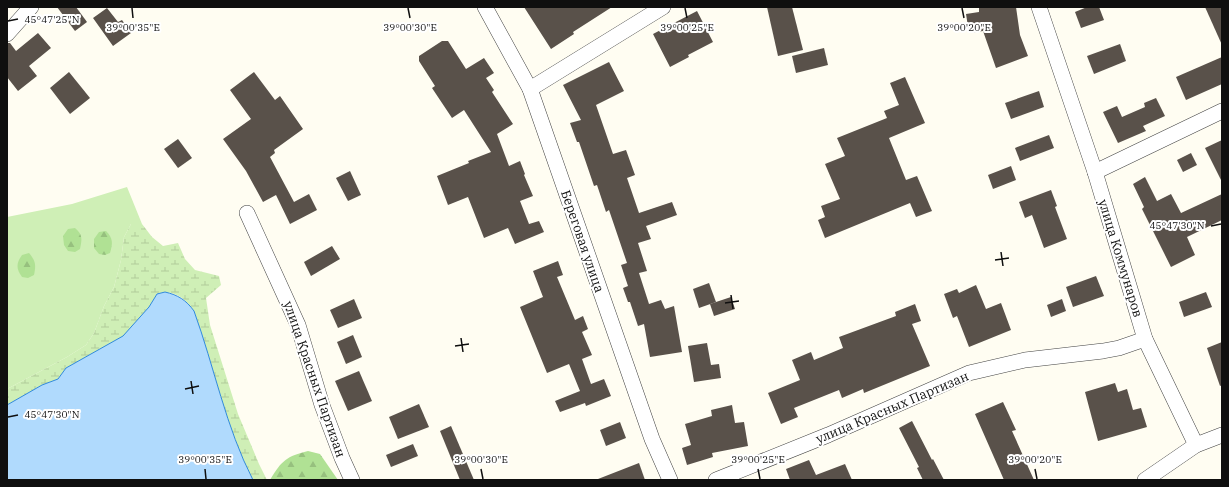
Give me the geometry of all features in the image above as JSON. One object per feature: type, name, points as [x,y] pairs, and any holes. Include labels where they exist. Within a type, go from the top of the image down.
[{"type":"street","points":[[7,34],[31,7]]},
{"type":"street","name":"Береговая улица","points":[[485,7],[530,89],[652,438],[670,480]]},
{"type":"street","points":[[530,89],[663,7]]},
{"type":"street","name":"улица Коммунаров","points":[[1039,7],[1095,172],[1145,339],[1196,445]]},
{"type":"street","points":[[1095,172],[1222,110]]},
{"type":"street","name":"улица Красных Партизан","points":[[247,213],[298,325],[322,405],[352,480]]},
{"type":"street","name":"улица Красных Партизан","points":[[716,480],[828,435],[969,373],[1025,360],[1120,348],[1145,339]]},
{"type":"street","points":[[1146,480],[1196,445],[1222,435]]},
{"type":"green space","points":[[127,187],[142,224],[131,224],[124,237],[121,260],[114,287],[104,306],[94,333],[86,345],[67,357],[7,389],[7,217],[72,204]]},
{"type":"green space","points":[[131,224],[142,224],[152,237],[163,246],[178,243],[185,259],[195,270],[219,276],[221,285],[206,298],[210,325],[238,414],[267,480],[253,480],[235,439],[194,311],[187,302],[173,294],[157,294],[149,307],[124,336],[66,368],[58,379],[42,385],[7,405],[7,389],[67,357],[86,345],[94,333],[104,306],[114,287],[121,260],[124,237]]},
{"type":"green space","points":[[75,228],[81,237],[80,249],[75,252],[68,251],[64,245],[63,236],[68,229]]},
{"type":"green space","points":[[106,231],[112,241],[110,253],[105,255],[99,254],[94,248],[94,239],[99,232]]},
{"type":"green space","points":[[29,253],[34,261],[35,269],[34,275],[28,278],[22,277],[18,266],[22,255]]},
{"type":"green space","points":[[308,451],[320,454],[338,480],[270,480],[285,460]]},
{"type":"water","points":[[165,292],[181,298],[194,311],[235,439],[253,480],[7,480],[7,405],[42,385],[58,379],[66,368],[123,336],[149,307],[157,294]]},
{"type":"building","points":[[57,7],[76,7],[87,22],[75,31]]},
{"type":"building","points":[[524,7],[612,7],[573,32],[574,34],[551,49]]},
{"type":"building","points":[[767,7],[792,7],[803,50],[778,56]]},
{"type":"building","points":[[979,7],[1016,7],[1020,35],[1028,56],[996,68],[983,31],[969,33],[966,14],[979,12]]},
{"type":"building","points":[[1087,7],[1099,7],[1104,20],[1081,28],[1075,12]]},
{"type":"building","points":[[1205,7],[1222,7],[1222,45]]},
{"type":"building","points":[[107,8],[118,22],[122,20],[131,33],[113,46],[93,18]]},
{"type":"building","points":[[697,11],[713,42],[688,55],[689,57],[670,67],[653,34]]},
{"type":"building","points":[[38,33],[51,48],[29,66],[37,76],[18,91],[7,77],[7,43],[10,43],[16,51]]},
{"type":"building","points":[[442,41],[448,41],[466,69],[484,58],[494,73],[486,78],[494,90],[492,92],[513,124],[497,134],[509,166],[520,161],[533,196],[520,201],[529,224],[539,221],[544,232],[515,244],[508,228],[484,238],[468,197],[448,205],[437,176],[491,152],[464,110],[452,118],[432,88],[435,86],[419,61],[419,56]]},
{"type":"building","points":[[1120,44],[1126,61],[1094,74],[1087,56]]},
{"type":"building","points":[[824,48],[828,65],[796,73],[792,56]]},
{"type":"building","points":[[1222,57],[1222,84],[1186,100],[1176,77]]},
{"type":"building","points":[[609,62],[624,91],[596,105],[613,154],[626,150],[635,175],[627,178],[639,213],[672,202],[677,215],[646,226],[651,239],[638,243],[647,271],[639,273],[649,304],[661,300],[665,309],[674,306],[682,352],[650,357],[644,324],[638,326],[630,302],[628,302],[623,288],[628,286],[621,265],[627,263],[609,210],[606,212],[597,185],[594,186],[579,142],[577,142],[570,123],[581,120],[563,85]]},
{"type":"building","points":[[69,72],[90,98],[70,114],[50,88]]},
{"type":"building","points":[[254,72],[275,100],[280,96],[303,129],[274,150],[275,153],[270,157],[294,202],[309,194],[317,210],[290,224],[276,195],[263,202],[246,171],[223,139],[251,119],[230,90]]},
{"type":"building","points":[[905,77],[925,123],[889,138],[906,180],[917,176],[932,211],[916,217],[910,203],[825,238],[818,220],[825,217],[821,206],[840,199],[825,164],[845,156],[837,138],[887,118],[884,111],[899,105],[890,83]]},
{"type":"building","points":[[1039,91],[1044,107],[1011,119],[1005,103]]},
{"type":"building","points":[[1156,98],[1165,116],[1143,126],[1146,131],[1118,143],[1103,112],[1117,106],[1122,117],[1145,107],[1144,103]]},
{"type":"building","points":[[1049,135],[1054,148],[1020,161],[1015,148]]},
{"type":"building","points":[[178,139],[192,158],[178,168],[164,149]]},
{"type":"building","points":[[1222,140],[1222,182],[1205,148]]},
{"type":"building","points":[[1191,153],[1197,165],[1183,172],[1177,160]]},
{"type":"building","points":[[1011,166],[1016,180],[993,189],[988,175]]},
{"type":"building","points":[[350,171],[361,195],[348,201],[336,178]]},
{"type":"building","points":[[1145,177],[1157,201],[1171,194],[1181,213],[1222,194],[1222,220],[1187,237],[1195,255],[1171,267],[1142,209],[1144,207],[1133,184]]},
{"type":"building","points":[[1051,190],[1057,206],[1055,207],[1067,239],[1044,248],[1032,215],[1025,218],[1019,202]]},
{"type":"building","points":[[332,246],[340,259],[311,276],[304,262]]},
{"type":"building","points":[[558,261],[563,275],[557,277],[575,320],[583,316],[588,329],[582,332],[592,355],[582,359],[591,384],[604,379],[611,396],[586,406],[585,403],[560,412],[555,401],[580,391],[569,364],[547,373],[520,307],[543,297],[533,271]]},
{"type":"building","points":[[1096,276],[1104,296],[1073,307],[1066,287]]},
{"type":"building","points":[[709,283],[716,302],[699,308],[693,289]]},
{"type":"building","points":[[976,285],[986,309],[1001,303],[1011,330],[969,347],[957,316],[953,318],[944,294],[957,289],[959,293]]},
{"type":"building","points":[[1206,292],[1212,307],[1184,317],[1179,302]]},
{"type":"building","points":[[731,297],[735,309],[714,316],[710,304]]},
{"type":"building","points":[[354,299],[362,318],[338,328],[330,310]]},
{"type":"building","points":[[1062,299],[1066,311],[1051,317],[1047,305]]},
{"type":"building","points":[[915,304],[921,321],[912,324],[930,366],[864,393],[863,389],[842,398],[839,390],[794,408],[798,417],[781,424],[768,393],[800,380],[792,360],[811,352],[814,360],[843,348],[839,337],[896,316],[895,312]]},
{"type":"building","points":[[353,335],[362,357],[346,364],[337,342]]},
{"type":"building","points":[[1222,342],[1222,385],[1220,386],[1207,348]]},
{"type":"building","points":[[707,343],[711,365],[719,364],[721,378],[694,382],[688,346]]},
{"type":"building","points":[[359,371],[372,401],[348,411],[335,381]]},
{"type":"building","points":[[1115,383],[1118,392],[1127,389],[1133,410],[1141,408],[1147,427],[1098,441],[1085,392]]},
{"type":"building","points":[[1003,402],[1016,430],[1012,431],[1034,480],[1004,480],[975,414]]},
{"type":"building","points":[[419,404],[429,427],[398,439],[389,417]]},
{"type":"building","points":[[732,405],[735,423],[744,422],[748,446],[712,453],[713,457],[687,465],[682,448],[691,445],[685,424],[712,416],[711,410]]},
{"type":"building","points":[[912,421],[944,480],[923,480],[917,468],[919,467],[899,428]]},
{"type":"building","points":[[620,422],[626,438],[606,446],[600,430]]},
{"type":"building","points":[[451,426],[474,480],[460,480],[440,431]]},
{"type":"building","points":[[413,444],[418,456],[391,467],[386,455]]},
{"type":"building","points":[[809,460],[816,475],[845,464],[852,480],[790,480],[786,469]]},
{"type":"building","points":[[639,463],[645,480],[598,479]]}]
